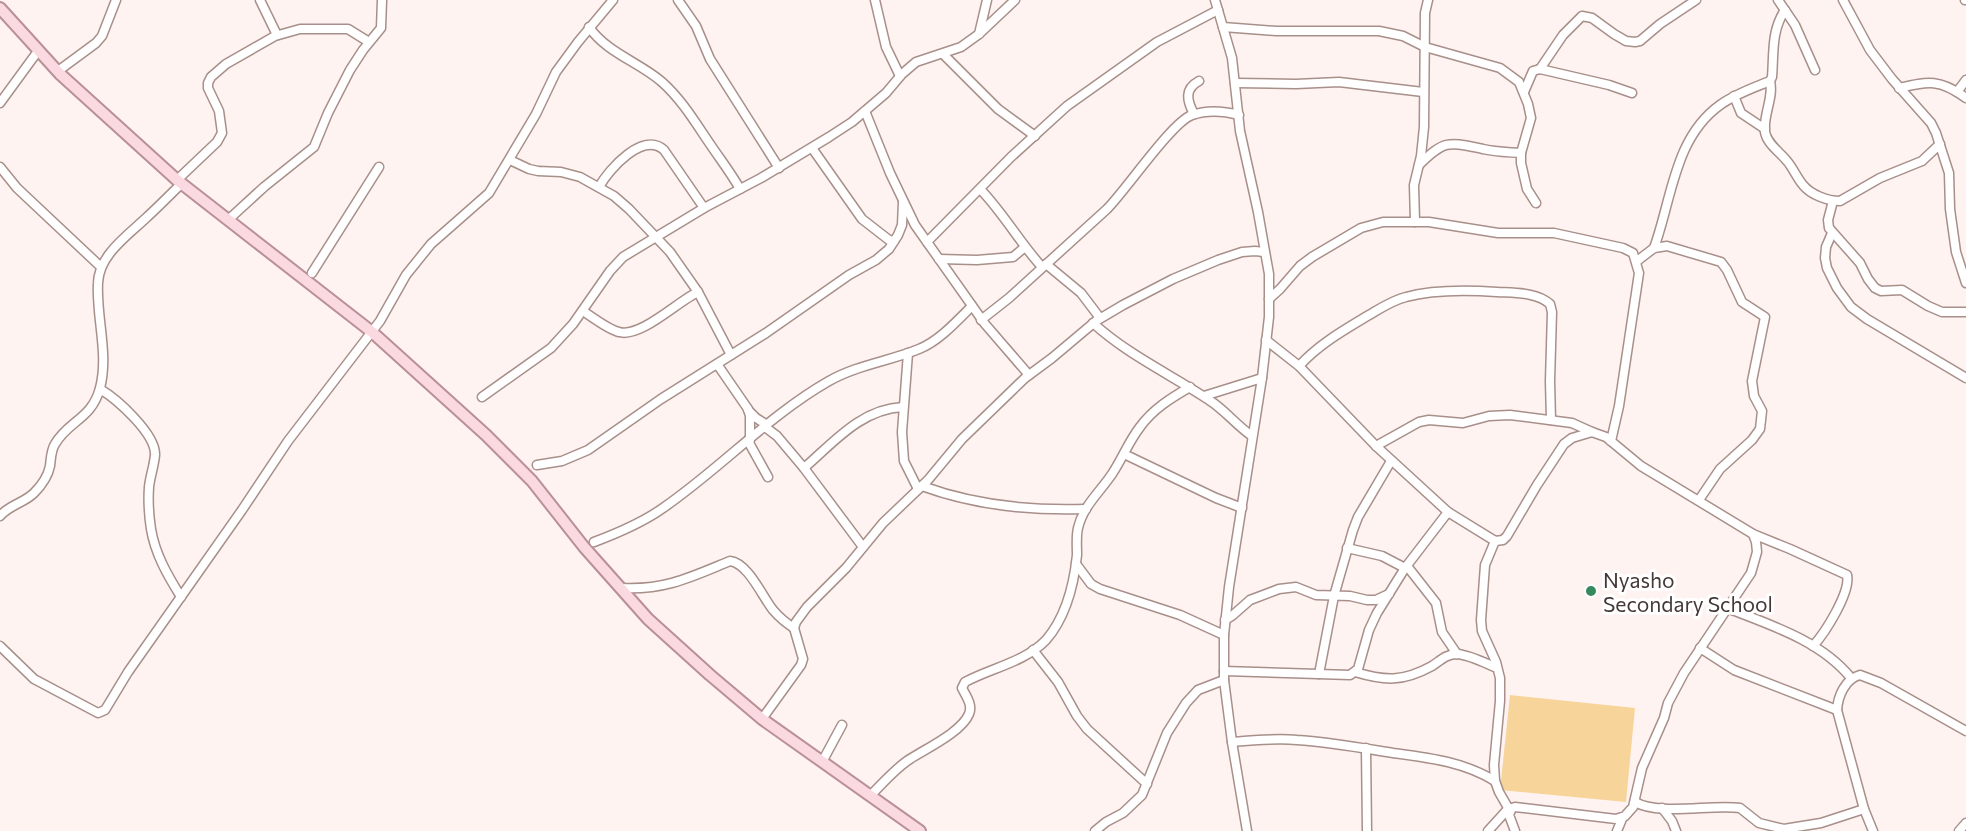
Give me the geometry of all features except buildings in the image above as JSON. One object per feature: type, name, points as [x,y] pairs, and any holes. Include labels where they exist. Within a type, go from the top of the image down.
[{"type":"main road","points":[[0,8],[58,71],[179,181],[372,332],[486,435],[532,481],[584,547],[648,619],[710,675],[762,719],[920,831]]},
{"type":"street","points":[[58,71],[102,36],[116,0]]},
{"type":"street","points":[[260,0],[277,35]]},
{"type":"street","points":[[228,220],[264,187],[314,147],[328,113],[357,58],[381,28],[382,0]]},
{"type":"street","points":[[0,646],[34,679],[81,705],[102,713],[288,441],[380,321],[396,290],[418,258],[489,193],[536,114],[556,72],[612,0]]},
{"type":"street","points":[[678,0],[696,26],[714,67],[779,168]]},
{"type":"street","points":[[875,0],[886,47],[900,76]]},
{"type":"street","points":[[979,34],[987,0]]},
{"type":"street","points":[[483,397],[551,348],[566,333],[610,271],[623,257],[704,208],[779,168],[852,122],[886,93],[916,62],[961,47],[979,34],[1015,0]]},
{"type":"street","points":[[1215,0],[1232,58],[1240,132],[1269,274],[1262,378],[1224,635],[1224,675],[1247,831]]},
{"type":"street","points":[[1415,222],[1414,185],[1423,142],[1425,13],[1428,0]]},
{"type":"street","points":[[1778,0],[1795,25],[1815,70]]},
{"type":"street","points":[[1844,0],[1870,50],[1930,123],[1940,144],[1949,173],[1950,209],[1956,252],[1966,283]]},
{"type":"street","points":[[1540,69],[1563,35],[1582,16],[1592,18],[1620,37],[1635,42],[1640,41],[1689,1]]},
{"type":"street","points":[[927,242],[1011,157],[1066,106],[1095,88],[1157,42],[1218,10]]},
{"type":"street","points":[[1785,10],[1779,19],[1774,36],[1771,94],[1765,129],[1768,140],[1787,161],[1803,185],[1821,197],[1840,201],[1880,178],[1922,161],[1940,144]]},
{"type":"street","points":[[589,27],[596,38],[647,71],[677,97],[697,123],[740,189]]},
{"type":"street","points":[[1223,27],[1276,31],[1379,31],[1403,36],[1425,47],[1500,68],[1519,82],[1531,118],[1521,153],[1523,176],[1527,189],[1536,203]]},
{"type":"street","points":[[1,512],[34,493],[49,470],[54,445],[68,428],[84,417],[92,407],[100,389],[102,373],[98,282],[101,267],[113,250],[217,142],[222,133],[219,111],[208,88],[211,77],[226,64],[277,35],[300,29],[342,28],[356,33],[369,42]]},
{"type":"street","points":[[0,103],[38,51]]},
{"type":"street","points":[[943,54],[998,109],[1035,136]]},
{"type":"street","points":[[1524,92],[1533,71],[1540,69],[1609,85],[1632,93]]},
{"type":"street","points":[[1957,92],[1966,80]]},
{"type":"street","points":[[1194,114],[1189,103],[1188,92],[1192,85],[1199,81]]},
{"type":"street","points":[[1654,248],[1672,183],[1684,150],[1704,119],[1719,105],[1734,96],[1770,81]]},
{"type":"street","points":[[1235,83],[1339,82],[1423,92]]},
{"type":"street","points":[[1899,88],[1934,82],[1945,85],[1966,98]]},
{"type":"street","points":[[0,113],[6,94]]},
{"type":"street","points":[[1734,96],[1741,113],[1765,129]]},
{"type":"street","points":[[865,111],[903,202],[927,242],[981,320],[1029,375]]},
{"type":"street","points":[[981,320],[1121,195],[1181,122],[1194,114],[1215,112],[1239,115]]},
{"type":"street","points":[[1417,168],[1434,151],[1449,143],[1457,142],[1493,151],[1521,153]]},
{"type":"street","points":[[599,187],[607,173],[619,161],[639,148],[650,144],[657,145],[664,150],[704,208]]},
{"type":"street","points":[[812,148],[862,219],[889,240],[894,241]]},
{"type":"street","points":[[510,160],[538,171],[570,173],[614,196],[629,209],[670,252],[698,292],[731,355]]},
{"type":"street","points":[[0,167],[17,188],[101,267]]},
{"type":"street","points":[[312,273],[379,167]]},
{"type":"street","points":[[981,189],[998,207],[1024,247],[1044,266],[1081,293],[1097,320],[1136,357],[1204,396],[1252,436]]},
{"type":"street","points":[[1833,201],[1828,220],[1832,233],[1860,263],[1875,288],[1889,292],[1902,290],[1942,312],[1966,312]]},
{"type":"street","points":[[537,465],[568,459],[588,450],[661,399],[731,355],[849,275],[876,260],[894,241],[903,225],[903,202]]},
{"type":"street","points":[[1269,299],[1281,289],[1300,266],[1361,228],[1383,222],[1429,222],[1498,233],[1554,233],[1623,248],[1633,253],[1639,273],[1619,406],[1611,441]]},
{"type":"street","points":[[1832,233],[1826,247],[1827,268],[1837,288],[1851,307],[1867,319],[1966,378]]},
{"type":"street","points":[[1637,261],[1654,248],[1667,246],[1721,262],[1728,270],[1742,302],[1765,317],[1752,381],[1754,396],[1762,411],[1760,429],[1752,440],[1720,469],[1699,500]]},
{"type":"street","points":[[939,259],[977,260],[1013,257],[1024,247]]},
{"type":"street","points":[[794,628],[807,607],[846,568],[883,524],[920,488],[962,439],[1029,375],[1097,320],[1173,279],[1218,260],[1242,252],[1255,250],[1264,252]]},
{"type":"street","points":[[1299,366],[1313,351],[1337,334],[1394,301],[1406,297],[1452,291],[1508,293],[1539,297],[1550,304],[1552,312],[1551,420]]},
{"type":"street","points":[[583,311],[619,332],[628,333],[648,324],[698,292]]},
{"type":"street","points":[[594,542],[626,530],[662,509],[719,466],[766,426],[830,380],[857,368],[921,348],[935,339],[972,306]]},
{"type":"street","points":[[1266,340],[1299,366],[1376,446],[1448,512],[1495,541],[1503,540],[1507,536],[1564,444],[1572,438],[1592,432]]},
{"type":"street","points":[[908,352],[902,432],[904,461],[920,488],[963,499],[1039,510],[1086,509]]},
{"type":"street","points":[[717,364],[748,409],[777,436],[804,468],[863,548]]},
{"type":"street","points":[[1204,396],[1262,378]]},
{"type":"street","points":[[870,796],[908,760],[938,743],[966,719],[970,708],[968,697],[962,688],[965,682],[993,671],[1032,650],[1046,639],[1068,601],[1076,564],[1078,526],[1092,498],[1112,473],[1140,426],[1169,399],[1190,387]]},
{"type":"street","points":[[100,389],[114,397],[143,429],[152,444],[155,454],[149,488],[151,530],[167,576],[181,597]]},
{"type":"street","points":[[804,468],[849,428],[865,417],[888,408],[903,407]]},
{"type":"street","points":[[748,409],[749,441],[768,477]]},
{"type":"street","points":[[1376,446],[1419,422],[1429,420],[1463,423],[1489,416],[1510,415],[1572,423],[1606,436],[1641,466],[1753,534],[1847,575],[1848,585],[1833,619],[1813,646]]},
{"type":"street","points":[[1124,454],[1216,498],[1242,507]]},
{"type":"street","points":[[1319,674],[1334,596],[1347,548],[1358,517],[1391,460]]},
{"type":"street","points":[[1095,831],[1130,807],[1142,795],[1167,733],[1186,703],[1198,690],[1224,675],[1260,671],[1350,675],[1355,672],[1377,613],[1406,567],[1448,512]]},
{"type":"street","points":[[1617,831],[1622,819],[1629,813],[1635,802],[1642,768],[1664,718],[1668,703],[1700,648],[1745,584],[1755,563],[1756,542],[1753,534]]},
{"type":"street","points":[[1495,541],[1485,565],[1481,620],[1482,631],[1500,678],[1498,741],[1494,751],[1495,781],[1509,810],[1509,820],[1515,831]]},
{"type":"street","points":[[1347,548],[1382,556],[1406,567],[1436,603],[1442,632],[1457,654]]},
{"type":"street","points":[[622,588],[645,589],[679,582],[730,561],[740,565],[772,609],[794,628],[803,659],[762,719]]},
{"type":"street","points":[[1076,564],[1091,584],[1100,589],[1180,615],[1224,635]]},
{"type":"street","points":[[1225,620],[1250,600],[1279,589],[1296,587],[1316,595],[1376,600],[1389,594]]},
{"type":"street","points":[[1727,608],[1813,646],[1833,658],[1851,678]]},
{"type":"street","points":[[1700,648],[1734,670],[1838,710]]},
{"type":"street","points":[[1032,650],[1058,682],[1087,729],[1147,784]]},
{"type":"street","points":[[1355,672],[1395,680],[1419,673],[1443,657],[1457,654],[1497,668]]},
{"type":"street","points":[[1873,831],[1864,810],[1838,710],[1840,695],[1851,678],[1860,675],[1881,683],[1966,730]]},
{"type":"street","points":[[822,762],[842,725]]},
{"type":"street","points":[[1232,741],[1299,740],[1366,748],[1462,765],[1495,781]]},
{"type":"street","points":[[1366,748],[1367,831]]},
{"type":"street","points":[[1635,802],[1645,807],[1696,810],[1740,807],[1759,824],[1784,829],[1821,823],[1864,810]]},
{"type":"street","points":[[1488,831],[1515,807],[1622,819]]},
{"type":"street","points":[[1662,808],[1676,831]]},
{"type":"street","points":[[1959,831],[1966,823]]},
{"type":"shaded area","points":[[1510,695],[1635,708],[1626,802],[1500,790]]},
{"type":"place","name":"Nyasho Secondary School","points":[[1591,591]]}]
